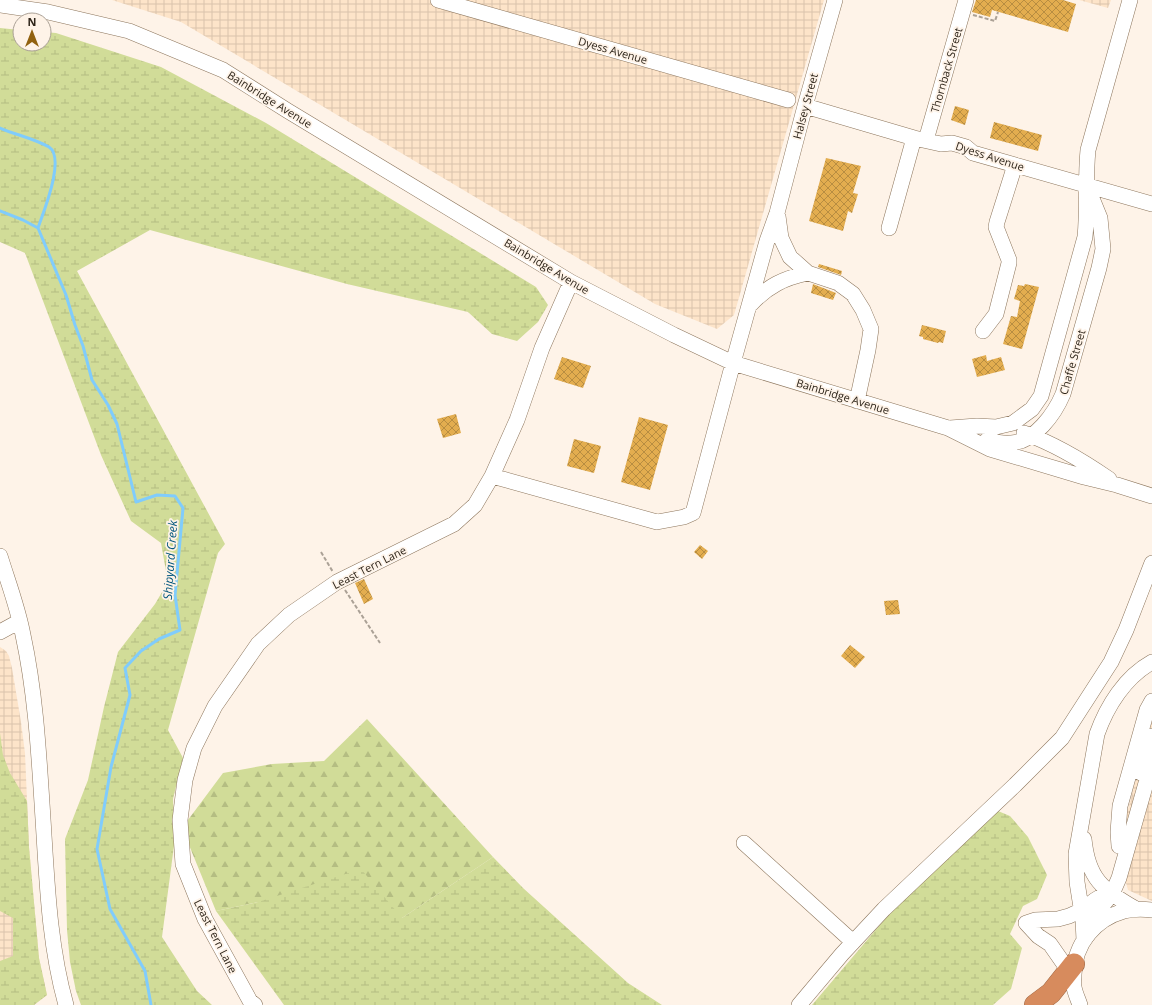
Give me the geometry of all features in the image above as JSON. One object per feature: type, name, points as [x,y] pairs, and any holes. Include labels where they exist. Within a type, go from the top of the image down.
[{"type":"highway","points":[[1035,1005],[1051,993],[1072,971]]},
{"type":"street","name":"Dyess Avenue","points":[[438,0],[788,100]]},
{"type":"street","name":"Halsey Street","points":[[492,476],[657,522],[684,517],[694,513],[733,363],[751,304],[767,241],[778,213],[805,106],[835,0]]},
{"type":"street","name":"Chaffe Street","points":[[948,428],[977,426],[996,427],[1013,423],[1032,409],[1042,391],[1085,237],[1088,150],[1130,0]]},
{"type":"street","name":"Bainbridge Avenue","points":[[0,5],[48,12],[129,31],[223,70],[571,282],[674,335],[733,363],[948,428],[990,449],[1084,477],[1117,484],[1152,496]]},
{"type":"street","name":"Thornback Street","points":[[889,228],[964,6]]},
{"type":"street","name":"Dyess Avenue","points":[[805,106],[920,139],[941,144],[952,143],[966,147],[973,153],[1152,204]]},
{"type":"street","points":[[983,331],[996,314],[1009,263],[996,227],[996,222],[1015,165]]},
{"type":"street","name":"Chaffe Street","points":[[948,428],[995,442],[1013,443],[1026,438],[1038,430],[1050,418],[1058,406],[1063,394],[1099,268],[1102,249],[1100,218],[1086,184]]},
{"type":"street","name":"Halsey Street","points":[[778,213],[778,224],[781,238],[790,257],[808,273],[838,284],[852,294],[863,310],[871,329],[857,401]]},
{"type":"street","name":"Halsey Street","points":[[751,304],[762,292],[782,280],[808,273]]},
{"type":"street","name":"Least Tern Lane","points":[[255,1005],[250,1001],[205,919],[183,864],[180,820],[185,780],[194,748],[215,706],[258,644],[289,615],[339,581],[454,524],[476,505],[492,476],[517,420],[542,348],[571,282]]},
{"type":"street","name":"Bainbridge Avenue","points":[[1004,426],[1047,441],[1090,466],[1117,484]]},
{"type":"street","points":[[0,556],[6,596],[20,621],[29,665],[38,752],[52,930],[61,985],[66,1005]]},
{"type":"street","points":[[798,1005],[884,909],[1015,785],[1062,738],[1111,662],[1126,630],[1152,563]]},
{"type":"street","points":[[0,632],[20,621]]},
{"type":"street","points":[[1086,937],[1076,867],[1078,838],[1084,816],[1093,752],[1102,720],[1109,707],[1121,689],[1145,666],[1152,662]]},
{"type":"street","points":[[1120,846],[1118,832],[1120,806],[1147,710],[1152,701]]},
{"type":"street","points":[[1115,900],[1120,846],[1152,736]]},
{"type":"street","points":[[1086,937],[1098,924],[1111,916],[1119,878],[1152,762]]},
{"type":"street","points":[[1080,1005],[1074,987],[1072,971],[1079,948],[1115,900],[1152,794]]},
{"type":"street","points":[[1084,816],[1084,839],[1088,862],[1093,874],[1115,900]]},
{"type":"street","points":[[744,843],[853,942]]},
{"type":"street","points":[[1072,971],[1050,944],[1038,936],[1026,923],[1035,920],[1058,920],[1082,910],[1095,900],[1115,900],[1152,910]]},
{"type":"path","points":[[964,6],[995,21],[998,12]]},
{"type":"path","points":[[321,552],[380,643]]},
{"type":"shaded area","points":[[112,0],[824,0],[734,315],[717,329],[655,304],[181,22]]},
{"type":"shaded area","points":[[1079,0],[1111,0],[1108,8]]},
{"type":"shaded area","points":[[0,647],[6,651],[9,656],[12,668],[25,753],[29,847],[39,958],[47,995],[34,1005],[0,1005]]},
{"type":"shaded area","points":[[1152,718],[1152,901],[1128,890],[1117,851]]},
{"type":"green space","points":[[0,28],[12,29],[12,52],[52,52],[52,33],[56,33],[161,67],[266,123],[536,287],[548,305],[538,322],[517,341],[492,334],[468,312],[347,284],[150,230],[77,271],[225,544],[218,553],[168,730],[183,758],[173,799],[175,838],[162,937],[197,991],[212,1005],[81,1005],[76,991],[70,962],[67,930],[65,839],[88,780],[118,652],[155,604],[168,582],[161,543],[131,521],[101,455],[25,253],[0,242]]},
{"type":"green space","points":[[367,719],[493,857],[402,918],[258,902],[216,911],[182,828],[223,773],[272,764],[324,761]]},
{"type":"green space","points":[[0,733],[3,755],[10,773],[27,801],[29,847],[39,958],[47,995],[34,1005],[0,1005],[0,961],[13,956],[13,918],[0,911]]},
{"type":"green space","points":[[998,811],[1010,816],[1028,837],[1047,875],[1037,899],[1023,906],[1010,934],[1022,948],[1011,989],[993,1005],[812,1005],[890,913]]},
{"type":"green space","points":[[493,857],[523,888],[628,983],[662,1005],[284,1005],[216,911],[258,902],[361,869],[402,918]]},
{"type":"building","points":[[976,0],[1063,0],[1076,4],[1068,32],[992,10],[990,17],[972,12]]},
{"type":"building","points":[[955,106],[969,110],[965,125],[951,120]]},
{"type":"building","points":[[994,122],[1042,135],[1038,151],[990,138]]},
{"type":"building","points":[[826,158],[861,166],[853,193],[858,194],[852,213],[848,211],[843,231],[809,221]]},
{"type":"building","points":[[819,264],[842,271],[841,275],[818,267]]},
{"type":"building","points":[[813,284],[836,293],[833,300],[811,293]]},
{"type":"building","points":[[1025,284],[1039,287],[1022,349],[1003,344],[1011,316],[1017,317],[1020,301],[1014,299],[1018,285],[1024,286]]},
{"type":"building","points":[[922,325],[946,331],[943,343],[923,339],[923,337],[919,336]]},
{"type":"building","points":[[986,355],[987,361],[1001,357],[1005,370],[977,377],[972,359]]},
{"type":"building","points":[[562,357],[591,366],[583,388],[554,379]]},
{"type":"building","points":[[456,414],[461,433],[443,438],[437,419]]},
{"type":"building","points":[[639,417],[668,425],[650,490],[621,482]]},
{"type":"building","points":[[574,439],[601,446],[594,473],[567,466]]},
{"type":"building","points":[[700,545],[708,551],[702,559],[694,552]]},
{"type":"building","points":[[364,579],[373,599],[364,604],[355,583]]},
{"type":"building","points":[[898,600],[900,614],[886,615],[884,601]]},
{"type":"building","points":[[850,645],[865,657],[855,668],[841,656]]},
{"type":"waterway","name":"Shipyard Creek","points":[[0,128],[43,144],[49,147],[54,153],[55,162],[52,186],[38,228],[66,295],[83,346],[92,380],[108,405],[117,424],[136,502],[157,495],[175,496],[183,508],[175,595],[180,630],[159,639],[141,651],[125,668],[130,695],[111,767],[97,849],[110,909],[145,971],[151,1005]]},
{"type":"waterway","points":[[0,211],[38,228]]}]
